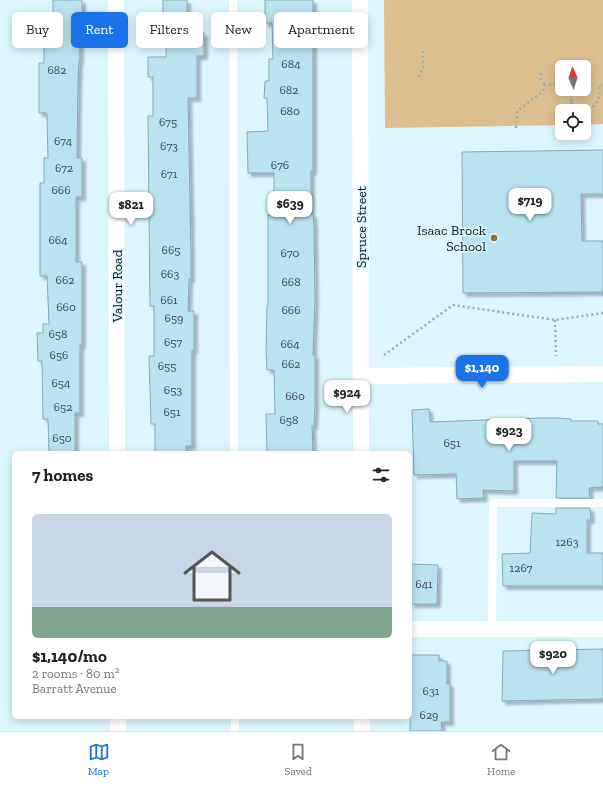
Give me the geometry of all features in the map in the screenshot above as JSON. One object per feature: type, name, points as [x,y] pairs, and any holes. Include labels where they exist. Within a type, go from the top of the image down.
[{"type":"street","name":"Valour Road","points":[[116,0],[117,451]]},
{"type":"street","name":"Spruce Street","points":[[360,0],[361,451]]},
{"type":"street","points":[[361,376],[603,374]]},
{"type":"street","points":[[412,629],[603,629]]},
{"type":"street","points":[[118,719],[118,731]]},
{"type":"street","points":[[362,719],[362,731]]},
{"type":"lane","points":[[233,0],[234,451]]},
{"type":"lane","points":[[492,629],[493,503],[603,503]]},
{"type":"lane","points":[[235,719],[235,731]]},
{"type":"path","points":[[419,78],[423,68],[423,51]]},
{"type":"path","points":[[541,73],[541,79],[545,85]]},
{"type":"path","points":[[545,85],[555,84]]},
{"type":"path","points":[[516,128],[517,111],[543,91],[545,85]]},
{"type":"path","points":[[572,96],[571,102],[575,107],[582,110],[591,109],[598,105],[602,97],[599,85],[603,85]]},
{"type":"path","points":[[384,355],[453,305],[555,320],[603,313]]},
{"type":"path","points":[[555,320],[556,356]]},
{"type":"shaded area","points":[[384,0],[603,0],[603,124],[591,125],[591,104],[555,104],[555,125],[385,128]]},
{"type":"building","points":[[53,0],[82,0],[82,12],[71,12],[71,48],[80,48],[77,158],[82,158],[82,197],[76,197],[76,262],[82,262],[82,345],[80,345],[80,413],[75,413],[75,451],[49,451],[48,419],[43,419],[42,361],[38,361],[37,333],[43,333],[43,324],[49,324],[47,276],[40,276],[40,183],[44,183],[44,158],[48,158],[47,113],[39,113],[39,63],[44,63],[44,48],[63,48],[63,12],[53,12]]},
{"type":"building","points":[[163,0],[187,0],[187,12],[163,12]]},
{"type":"building","points":[[265,0],[313,0],[313,12],[274,12],[274,48],[313,48],[313,171],[311,171],[311,214],[313,214],[314,226],[315,300],[313,355],[315,355],[315,408],[314,426],[312,426],[313,451],[267,451],[266,414],[275,414],[274,370],[267,370],[266,351],[268,305],[268,215],[274,215],[274,173],[248,173],[247,132],[268,131],[267,98],[264,98],[265,81],[269,81],[269,59],[273,59],[272,23],[266,23]]},
{"type":"building","points":[[204,33],[204,56],[197,56],[197,98],[188,98],[191,279],[189,279],[188,311],[194,311],[194,350],[192,350],[192,446],[186,446],[186,451],[155,451],[155,424],[151,424],[149,356],[154,356],[154,306],[150,306],[148,116],[153,116],[153,77],[148,77],[148,57],[166,57],[166,48],[203,48]]},
{"type":"building","points":[[603,150],[603,194],[581,194],[582,241],[603,241],[603,292],[463,293],[462,152]]},
{"type":"building","points":[[429,409],[430,422],[541,418],[571,419],[571,421],[598,421],[598,424],[603,424],[603,487],[589,488],[590,498],[556,498],[557,461],[514,461],[514,491],[483,490],[484,498],[457,499],[456,474],[414,475],[412,410]]},
{"type":"building","points":[[556,508],[590,508],[591,520],[587,520],[587,553],[603,553],[603,586],[503,586],[502,554],[530,553],[532,513],[556,514]]},
{"type":"building","points":[[412,564],[438,565],[437,604],[412,604]]},
{"type":"building","points":[[603,649],[603,699],[502,701],[503,651]]},
{"type":"building","points":[[412,655],[439,655],[439,661],[447,661],[447,684],[450,684],[450,722],[441,722],[442,731],[410,731],[410,719],[412,719]]},
{"type":"place","name":"Isaac Brock School","points":[[494,238]]}]
